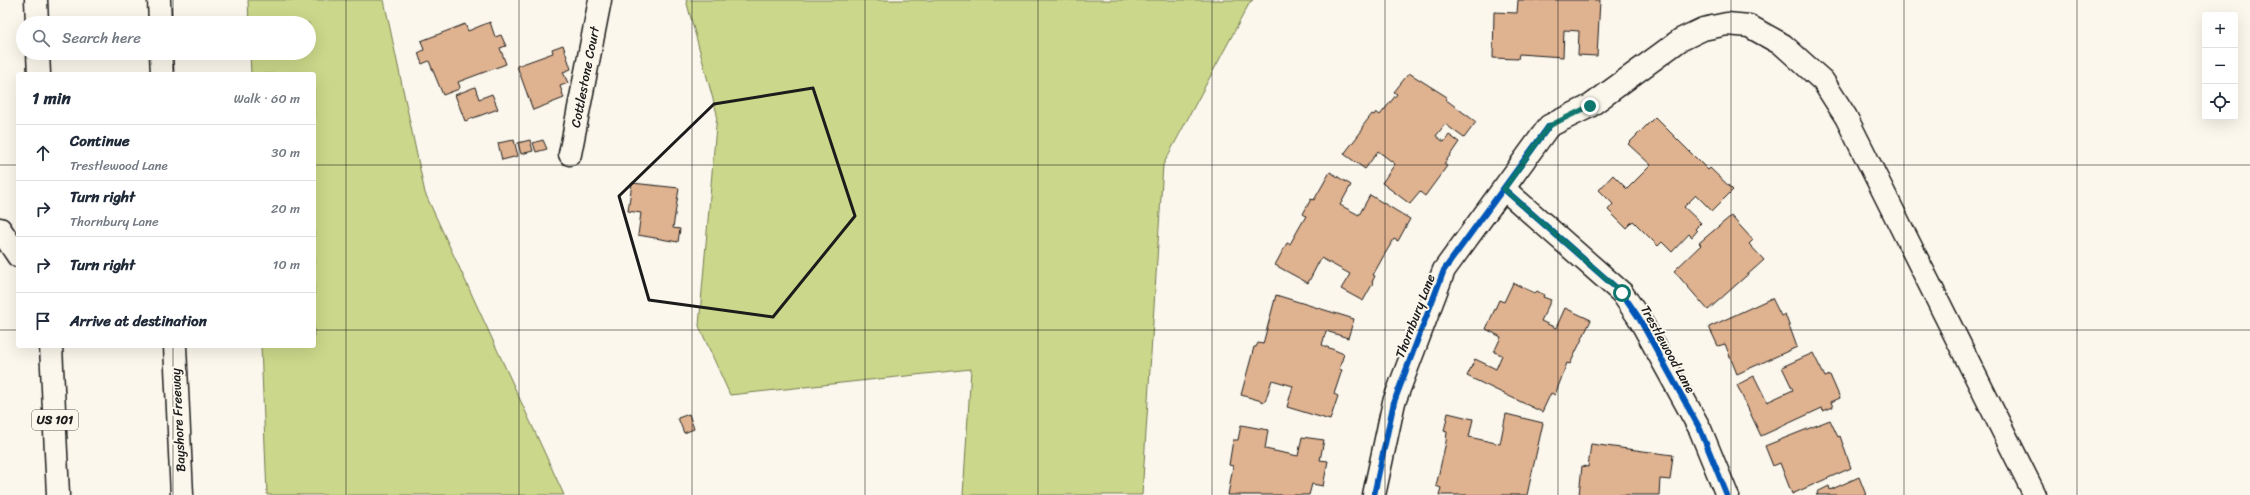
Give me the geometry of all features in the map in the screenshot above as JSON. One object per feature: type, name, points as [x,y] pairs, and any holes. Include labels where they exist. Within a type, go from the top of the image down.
[{"type":"main road","points":[[36,0],[37,16]]},
{"type":"main road","points":[[159,0],[160,16]]},
{"type":"main road","name":"Cottlestone Court","points":[[570,154],[600,0]]},
{"type":"main road","name":"Thornbury Lane","points":[[1374,495],[1394,402],[1444,270],[1549,126],[1590,106],[1680,40],[1703,29],[1727,24],[1749,26],[1783,45],[1823,81],[1846,117],[2035,495]]},
{"type":"main road","points":[[38,60],[39,72]]},
{"type":"main road","points":[[161,60],[162,72]]},
{"type":"main road","name":"Trestlewood Lane","points":[[1504,189],[1622,293],[1639,318],[1700,429],[1727,495]]},
{"type":"main road","points":[[0,229],[16,253]]},
{"type":"main road","name":"US 101","points":[[51,348],[58,495]]},
{"type":"main road","name":"Bayshore Freeway","points":[[175,348],[182,495]]},
{"type":"highlighted area","points":[[813,88],[855,216],[773,317],[649,300],[619,196],[714,104]]},
{"type":"green space","points":[[248,0],[384,0],[425,193],[564,495],[267,495],[261,348],[316,348],[316,72],[251,72],[250,60],[316,60],[316,16],[249,16]]},
{"type":"green space","points":[[686,0],[1253,0],[1250,2],[1163,165],[1142,495],[963,495],[971,369],[730,395],[699,326],[717,114]]},
{"type":"building","points":[[1518,0],[1600,0],[1597,56],[1578,55],[1579,31],[1564,30],[1563,57],[1519,54],[1518,59],[1493,58],[1494,12],[1517,13]]},
{"type":"building","points":[[490,22],[495,37],[501,35],[506,46],[500,48],[506,64],[458,82],[460,87],[459,89],[443,95],[429,61],[422,64],[418,53],[424,50],[421,41],[465,24],[468,31]]},
{"type":"building","points":[[563,45],[571,69],[563,72],[568,83],[560,86],[564,98],[533,110],[517,66],[553,53],[552,49]]},
{"type":"building","points":[[1409,73],[1447,97],[1445,99],[1476,122],[1464,138],[1445,124],[1436,136],[1444,142],[1449,135],[1459,142],[1444,164],[1447,166],[1425,196],[1420,192],[1410,204],[1382,183],[1395,164],[1378,151],[1365,169],[1344,154],[1363,129],[1362,127],[1372,114],[1374,115],[1376,112],[1380,115],[1397,94],[1394,92]]},
{"type":"building","points":[[475,87],[479,99],[492,94],[498,109],[465,121],[455,95]]},
{"type":"building","points":[[1655,117],[1708,170],[1710,168],[1733,190],[1712,211],[1696,195],[1684,207],[1701,223],[1695,229],[1697,231],[1692,237],[1689,234],[1672,252],[1662,242],[1658,246],[1633,221],[1626,228],[1608,210],[1613,204],[1599,190],[1613,175],[1627,189],[1651,165],[1628,144]]},
{"type":"building","points":[[514,140],[518,156],[502,160],[498,143]]},
{"type":"building","points":[[530,140],[533,151],[521,154],[518,143]]},
{"type":"building","points":[[543,140],[547,149],[536,152],[533,143]]},
{"type":"building","points":[[1330,172],[1351,185],[1340,205],[1359,215],[1370,195],[1410,219],[1398,241],[1394,239],[1383,257],[1373,275],[1375,276],[1372,282],[1373,283],[1363,301],[1341,289],[1350,274],[1321,258],[1308,283],[1275,265],[1287,243],[1290,244],[1306,216],[1303,214],[1311,199],[1314,200]]},
{"type":"building","points":[[632,183],[679,188],[673,228],[680,229],[678,242],[638,235],[641,213],[628,211]]},
{"type":"building","points":[[1731,216],[1753,240],[1749,244],[1764,260],[1708,310],[1674,271],[1701,245],[1699,243]]},
{"type":"building","points":[[1513,283],[1535,293],[1537,291],[1544,295],[1543,297],[1551,300],[1541,321],[1556,328],[1565,308],[1591,320],[1570,364],[1567,363],[1555,395],[1551,393],[1542,412],[1467,376],[1475,359],[1496,369],[1502,355],[1494,352],[1501,337],[1486,329],[1499,300],[1504,302]]},
{"type":"building","points":[[1276,295],[1354,319],[1348,338],[1326,331],[1322,345],[1344,354],[1339,369],[1342,370],[1334,394],[1338,396],[1330,420],[1287,407],[1293,386],[1272,380],[1265,402],[1241,395],[1254,347],[1256,347],[1258,343],[1263,344]]},
{"type":"building","points":[[1772,298],[1781,316],[1785,314],[1797,347],[1737,374],[1725,344],[1718,346],[1709,327]]},
{"type":"building","points":[[1813,353],[1825,377],[1830,375],[1840,398],[1831,402],[1833,407],[1823,411],[1822,408],[1761,436],[1737,385],[1754,376],[1767,402],[1793,390],[1782,367]]},
{"type":"building","points":[[1448,413],[1473,419],[1469,437],[1500,444],[1506,414],[1543,423],[1527,495],[1439,495],[1441,488],[1436,486],[1446,442],[1447,432],[1444,431]]},
{"type":"building","points":[[689,414],[694,429],[684,433],[678,418]]},
{"type":"building","points":[[1830,420],[1838,437],[1840,436],[1851,468],[1792,494],[1780,463],[1773,466],[1765,446]]},
{"type":"building","points":[[1241,425],[1268,430],[1265,449],[1298,456],[1302,437],[1324,440],[1320,460],[1328,461],[1323,486],[1312,484],[1309,495],[1228,495],[1233,466],[1229,465],[1233,440],[1238,440]]},
{"type":"building","points":[[1591,444],[1673,455],[1670,480],[1660,479],[1659,495],[1579,495],[1582,466],[1588,467]]},
{"type":"building","points":[[1859,477],[1866,495],[1816,495],[1818,494],[1817,492],[1829,486],[1830,490]]},
{"type":"cycle path","points":[[1374,495],[1394,402],[1444,270],[1549,126]]},
{"type":"cycle path","points":[[1504,189],[1622,293],[1639,318],[1700,429],[1727,495]]},
{"type":"route","points":[[1590,106],[1549,126],[1504,189],[1622,293]]}]
